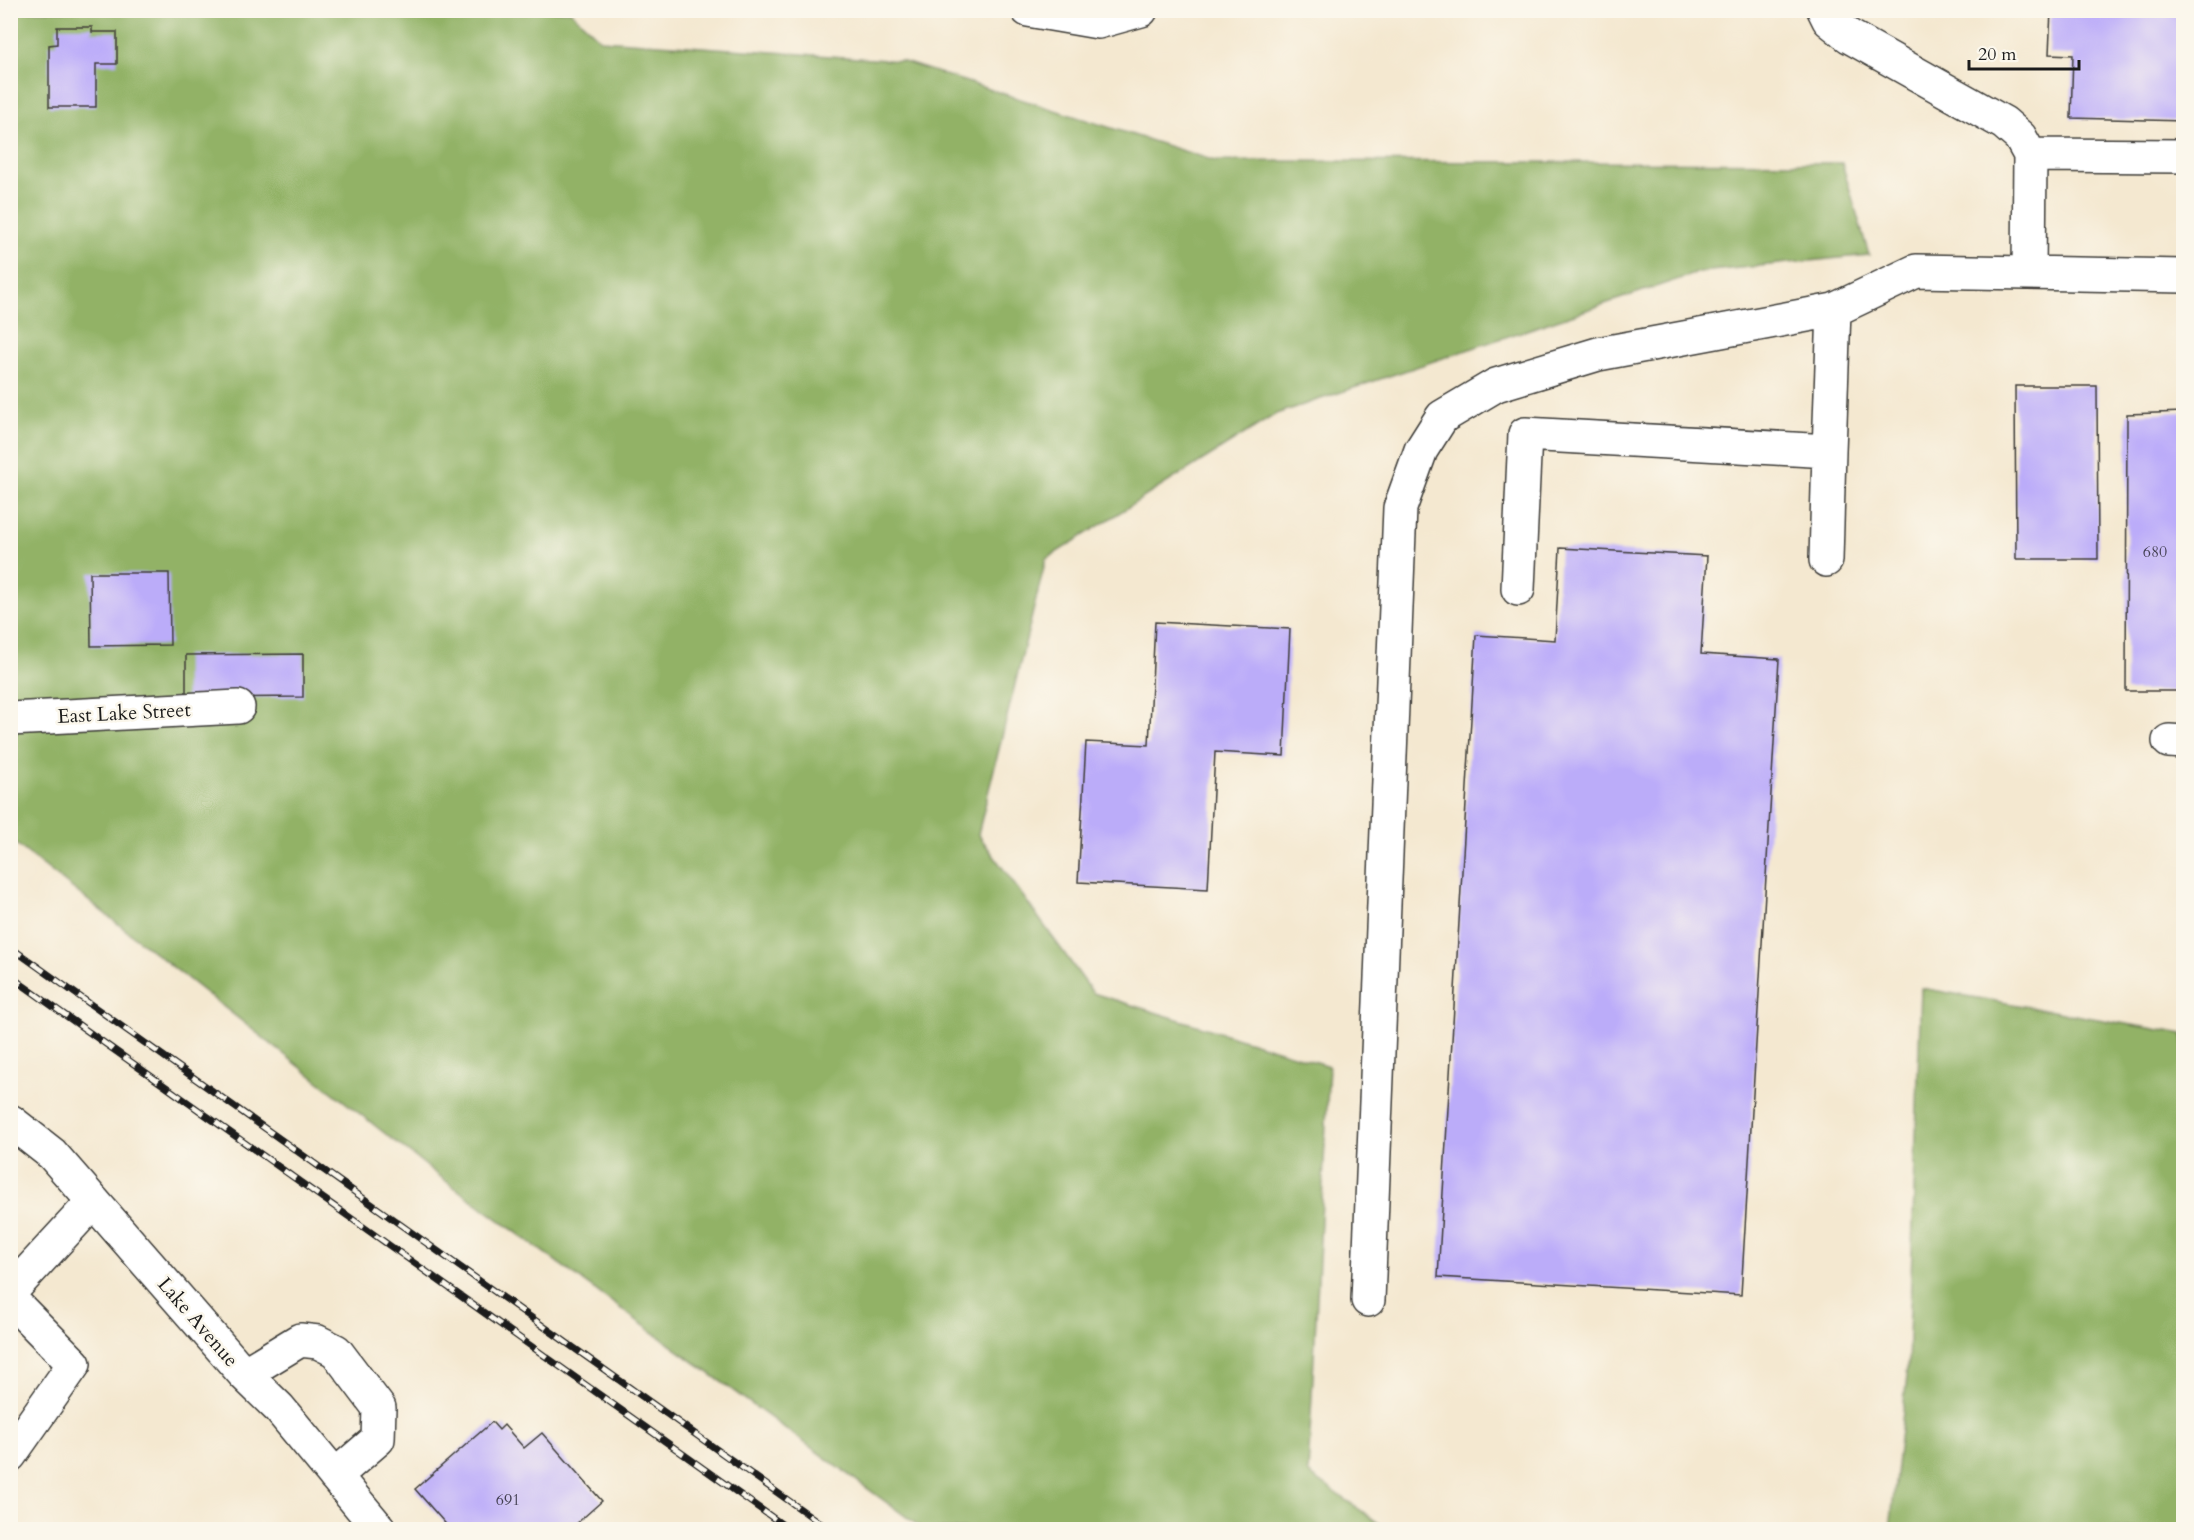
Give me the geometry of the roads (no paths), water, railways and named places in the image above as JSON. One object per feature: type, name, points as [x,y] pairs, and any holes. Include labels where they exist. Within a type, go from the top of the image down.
[{"type":"street","points":[[1028,10],[1098,22],[1141,10]]},
{"type":"street","points":[[1824,10],[1829,20],[1849,36],[2004,123],[2020,137],[2031,155],[2029,273]]},
{"type":"street","points":[[2031,155],[2184,156]]},
{"type":"street","points":[[1368,1300],[1400,508],[1421,450],[1442,417],[1496,385],[1598,354],[1834,310],[1916,271],[2184,276]]},
{"type":"street","points":[[1826,560],[1834,310]]},
{"type":"street","points":[[1518,589],[1525,434],[1829,451]]},
{"type":"street","name":"East Lake Street","points":[[10,719],[238,707]]},
{"type":"street","name":"Lake Avenue","points":[[10,1121],[52,1154],[244,1374],[279,1408],[380,1530]]},
{"type":"street","points":[[10,1292],[93,1202]]},
{"type":"street","points":[[10,1299],[74,1364],[10,1455]]},
{"type":"street","points":[[244,1374],[300,1340],[318,1342],[336,1351],[379,1408],[378,1439],[335,1476]]},
{"type":"railway","points":[[10,947],[830,1530]]},
{"type":"railway","points":[[10,976],[790,1530]]}]
